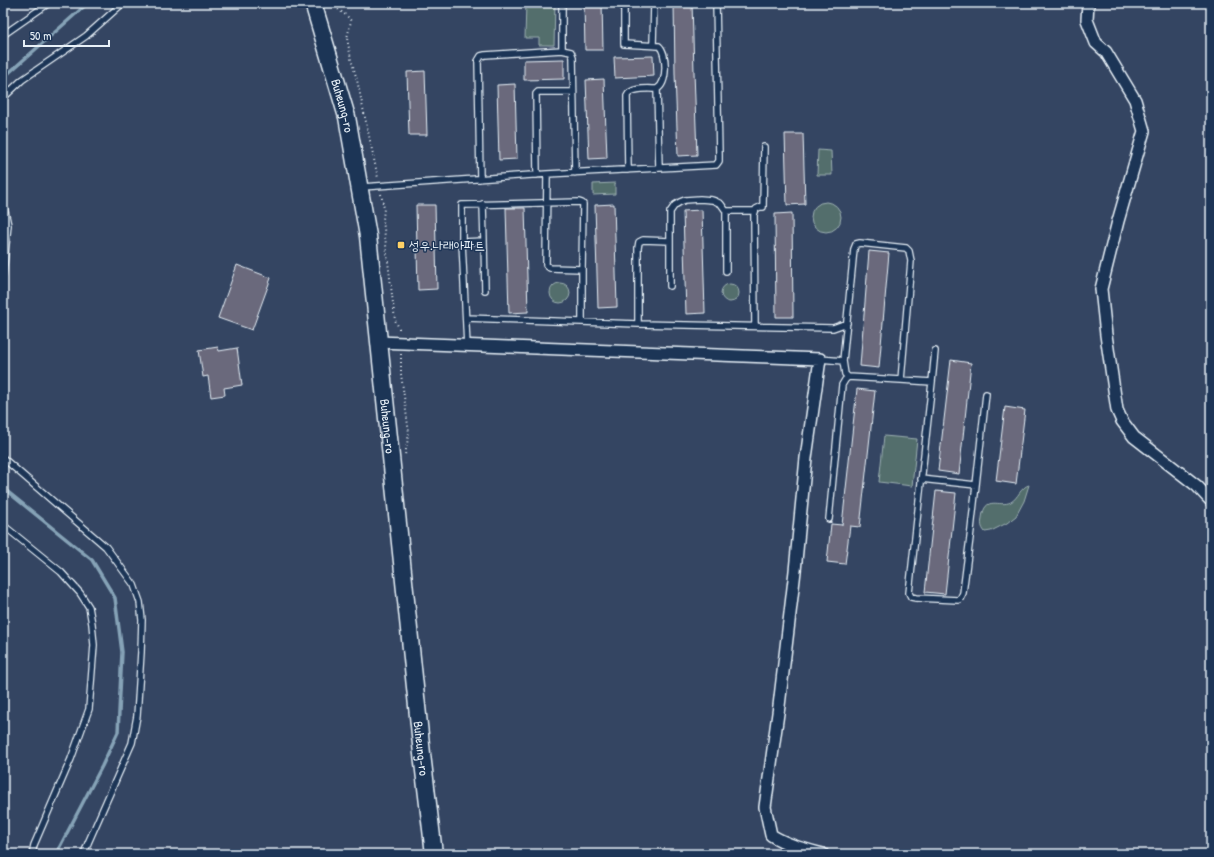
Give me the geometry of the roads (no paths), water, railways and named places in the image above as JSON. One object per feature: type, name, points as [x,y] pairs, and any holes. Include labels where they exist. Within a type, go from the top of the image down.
[{"type":"main road","name":"Buheung-ro","points":[[313,3],[347,117],[368,236],[378,342],[434,854]]},
{"type":"street","points":[[1088,3],[1087,20],[1096,43],[1106,52],[1135,100],[1144,131],[1118,221],[1101,289],[1117,410],[1122,421],[1134,437],[1197,486],[1211,501]]},
{"type":"street","points":[[378,342],[820,359],[806,458],[795,571],[765,807],[771,834],[789,844],[823,854]]},
{"type":"lane","points":[[3,35],[49,3]]},
{"type":"lane","points":[[3,98],[22,80],[86,36],[123,3]]},
{"type":"lane","points":[[562,3],[562,50]]},
{"type":"lane","points":[[624,3],[623,43],[659,46],[663,50],[665,64],[664,81],[660,87],[632,90],[626,96],[628,170]]},
{"type":"lane","points":[[653,45],[654,3]]},
{"type":"lane","points":[[360,188],[547,174],[716,165],[718,163],[719,155],[716,3]]},
{"type":"lane","points":[[480,179],[478,61],[485,55],[562,50],[571,52],[572,57],[575,173]]},
{"type":"lane","points":[[657,88],[659,168]]},
{"type":"lane","points":[[537,175],[536,94],[538,92],[572,92]]},
{"type":"lane","points":[[726,211],[755,211],[758,208],[763,207],[764,146]]},
{"type":"lane","points":[[547,174],[546,265],[550,268],[582,268]]},
{"type":"lane","points":[[670,286],[670,212],[675,205],[691,199],[712,200],[721,204],[726,211],[726,271]]},
{"type":"lane","points":[[3,202],[8,225],[3,274]]},
{"type":"lane","points":[[467,346],[462,242],[461,206],[463,205],[579,202],[583,204],[582,322]]},
{"type":"lane","points":[[484,204],[485,290]]},
{"type":"lane","points":[[755,211],[755,326]]},
{"type":"lane","points":[[638,324],[639,242],[643,240],[670,241]]},
{"type":"lane","points":[[462,242],[484,242]]},
{"type":"lane","points":[[848,377],[843,361],[854,249],[856,244],[860,243],[902,247],[909,251],[911,261],[901,380]]},
{"type":"lane","points":[[466,318],[638,324],[833,328],[847,322]]},
{"type":"lane","points":[[934,351],[932,382],[909,590],[911,596],[916,598],[955,600],[960,599],[962,596],[986,394]]},
{"type":"lane","points":[[820,359],[843,361]]},
{"type":"lane","points":[[848,377],[932,382]]},
{"type":"lane","points":[[829,519],[842,385],[848,377]]},
{"type":"lane","points":[[3,458],[106,548],[134,585],[140,602],[142,620],[141,652],[137,716],[132,743],[84,854]]},
{"type":"lane","points":[[921,480],[976,485]]},
{"type":"lane","points":[[3,525],[61,572],[80,593],[89,607],[94,645],[89,709],[71,759],[34,845],[32,854]]},
{"type":"waterway","points":[[3,78],[88,3]]},
{"type":"waterway","points":[[3,488],[92,560],[115,598],[122,652],[118,732],[56,854]]},
{"type":"place","name":"성우.나래아파트","points":[[401,245]]}]
